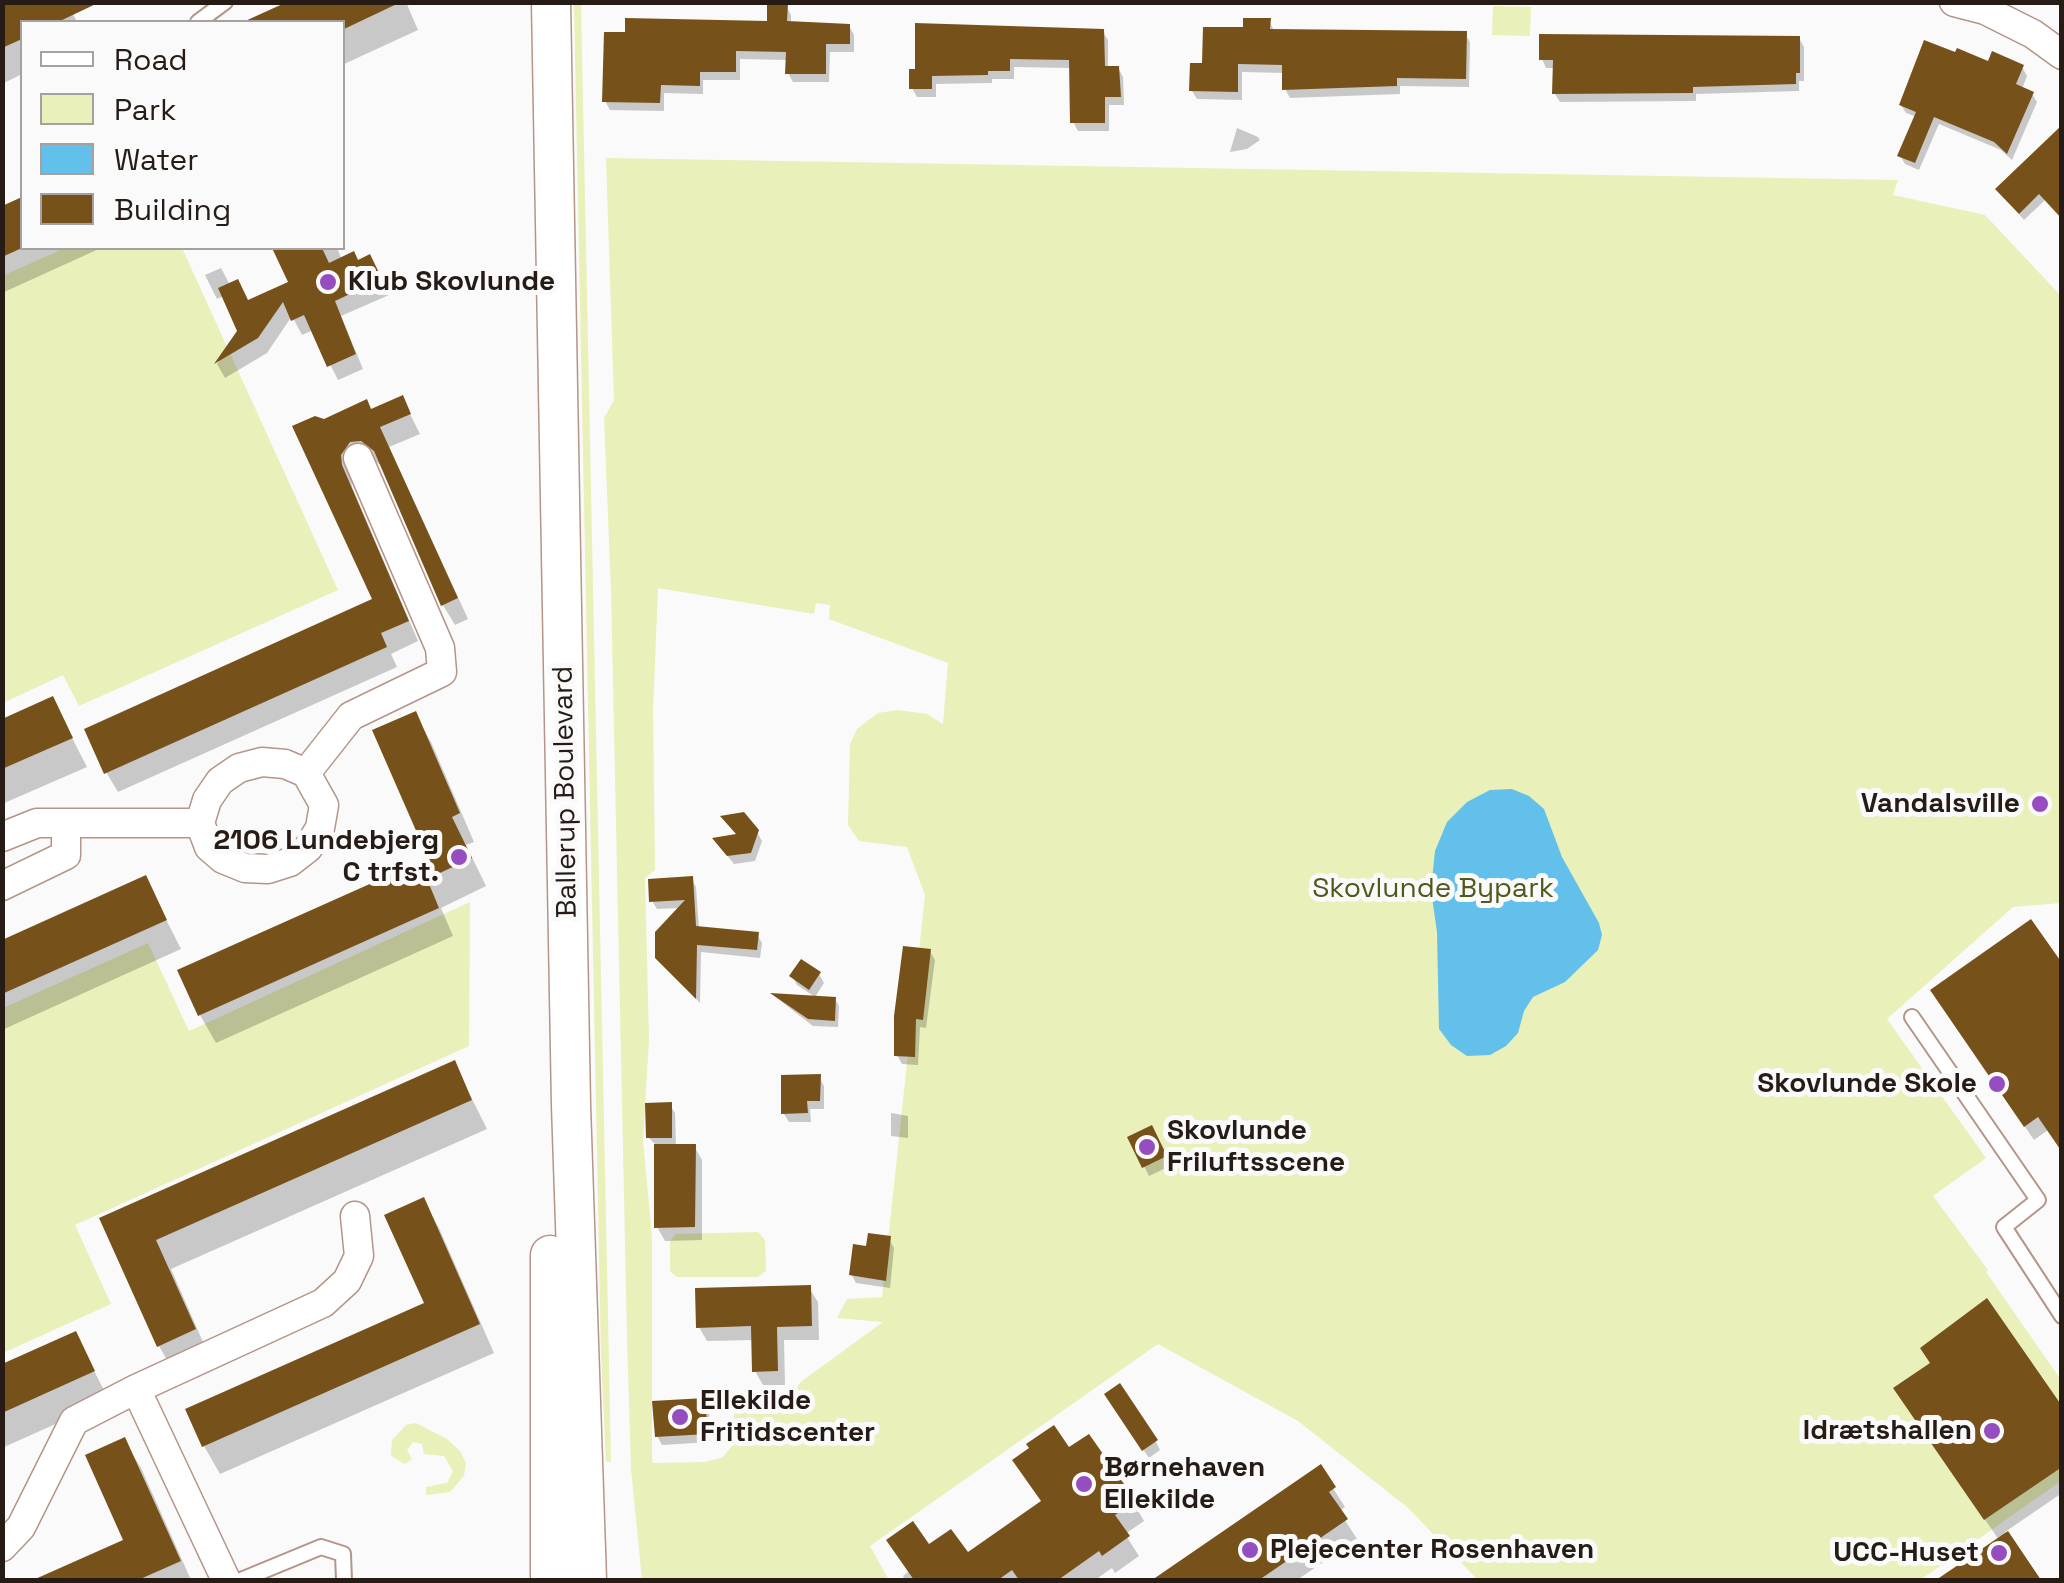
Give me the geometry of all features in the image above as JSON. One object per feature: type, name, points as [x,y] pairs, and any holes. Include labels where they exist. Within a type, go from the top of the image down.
[{"type":"street","name":"Ballerup Boulevard","points":[[528,2],[550,1211],[550,1580]]},
{"type":"street","name":"Ballerup Boulevard","points":[[551,2],[571,1105],[586,1580]]},
{"type":"street","points":[[1954,2],[1985,10],[2033,34],[2062,55]]},
{"type":"street","points":[[306,773],[351,716],[442,672],[440,648],[358,458]]},
{"type":"street","points":[[262,762],[285,764],[306,773],[324,805],[320,828],[308,848],[290,862],[268,870],[245,868],[209,847],[200,823],[207,800],[239,768],[262,762]]},
{"type":"street","points":[[2,837],[36,823],[200,823]]},
{"type":"street","points":[[2,886],[66,854],[66,823]]},
{"type":"street","points":[[2,1547],[20,1527],[74,1422],[136,1388],[323,1303],[347,1282],[359,1256],[355,1216]]},
{"type":"street","points":[[136,1388],[226,1580]]},
{"type":"lane","points":[[201,20],[225,2]]},
{"type":"lane","points":[[1912,1017],[2038,1200],[2004,1227],[2062,1316]]},
{"type":"lane","points":[[242,1580],[321,1547],[343,1554],[344,1580]]},
{"type":"green space","points":[[574,3],[581,3],[611,1462],[606,1462],[601,1355]]},
{"type":"green space","points":[[1493,6],[1531,7],[1530,36],[1492,35]]},
{"type":"green space","name":"Skovlunde Bypark","points":[[606,158],[1898,180],[1893,195],[1985,215],[2061,296],[2061,903],[2013,907],[1887,1019],[1986,1158],[1933,1196],[2061,1380],[2061,1481],[1920,1580],[1478,1580],[1407,1507],[1298,1421],[1158,1344],[870,1546],[889,1580],[642,1580],[631,1469],[604,418],[614,400]],"holes":[[[658,588],[814,614],[816,603],[830,605],[829,619],[948,663],[943,724],[927,714],[898,710],[878,713],[857,729],[850,744],[848,825],[859,841],[907,847],[925,895],[882,1297],[847,1299],[837,1318],[883,1322],[802,1381],[785,1401],[735,1400],[731,1447],[723,1457],[705,1462],[653,1463],[652,1237],[643,1140],[649,1039],[645,878],[655,870],[653,710]]]},
{"type":"green space","points":[[60,250],[183,250],[338,590],[79,706],[63,675],[3,703],[2,276]]},
{"type":"green space","points":[[470,902],[469,1046],[75,1225],[111,1304],[3,1353],[3,1008],[148,943],[189,1031]]},
{"type":"green space","points":[[758,1232],[765,1240],[766,1271],[758,1277],[677,1277],[670,1271],[670,1241],[676,1234]]},
{"type":"green space","points":[[416,1423],[447,1439],[466,1463],[464,1476],[450,1492],[426,1495],[426,1487],[447,1483],[453,1471],[444,1456],[424,1454],[422,1444],[413,1442],[407,1450],[412,1459],[405,1464],[391,1456],[392,1440],[406,1425]]},
{"type":"water","points":[[1512,789],[1529,796],[1544,809],[1562,857],[1602,935],[1598,950],[1565,982],[1533,997],[1518,1033],[1506,1046],[1490,1055],[1467,1056],[1451,1045],[1439,1029],[1437,932],[1431,890],[1435,851],[1447,822],[1467,802],[1490,790]]},
{"type":"building","points":[[2,2],[100,2],[62,20],[20,20],[20,40],[2,48]]},
{"type":"building","points":[[287,2],[401,2],[345,29],[345,20],[247,20]]},
{"type":"building","points":[[767,4],[788,4],[787,21],[850,24],[850,44],[826,44],[826,74],[785,74],[786,52],[736,51],[736,72],[700,72],[700,86],[661,85],[660,103],[602,102],[604,32],[625,32],[625,18],[767,21]]},
{"type":"building","points":[[1243,18],[1271,18],[1270,29],[1467,31],[1466,79],[1397,78],[1397,86],[1282,90],[1282,65],[1238,64],[1238,92],[1189,91],[1190,63],[1202,63],[1203,27],[1243,27]]},
{"type":"building","points":[[915,23],[1104,29],[1105,66],[1119,66],[1121,97],[1105,97],[1105,123],[1070,123],[1069,60],[1010,59],[1010,71],[932,76],[932,89],[909,89],[909,69],[915,69]]},
{"type":"building","points":[[1539,34],[1800,36],[1800,73],[1796,73],[1796,84],[1693,87],[1693,93],[1552,94],[1553,60],[1539,60]]},
{"type":"building","points":[[1924,40],[1988,61],[1992,51],[2024,65],[2016,84],[2034,92],[2007,154],[1994,142],[1934,117],[1915,163],[1897,156],[1916,112],[1899,105]]},
{"type":"building","points":[[2062,125],[2062,219],[2039,194],[2019,214],[1995,189]]},
{"type":"building","points":[[20,198],[20,249],[2,257],[2,206]]},
{"type":"building","points":[[273,250],[323,250],[329,263],[354,251],[358,260],[370,254],[382,279],[335,301],[356,354],[327,367],[304,315],[291,321],[283,302],[258,338],[214,364],[237,331],[218,288],[238,279],[248,300],[288,282]]},
{"type":"building","points":[[403,395],[411,414],[380,427],[458,598],[441,606],[374,451],[361,441],[350,442],[341,455],[342,465],[409,621],[381,633],[387,647],[104,774],[84,729],[372,599],[292,426],[315,416],[324,419],[367,399],[371,409]]},
{"type":"building","points":[[53,696],[73,738],[2,769],[2,719]]},
{"type":"building","points":[[416,711],[460,813],[452,817],[472,858],[427,879],[439,908],[198,1016],[177,970],[428,858],[372,730]]},
{"type":"building","points":[[744,812],[759,830],[751,853],[727,856],[712,838],[736,834],[720,816]]},
{"type":"building","points":[[146,875],[167,920],[2,994],[2,940]]},
{"type":"building","points":[[693,876],[696,926],[759,932],[757,950],[697,945],[696,999],[655,958],[655,932],[685,900],[649,902],[648,879]]},
{"type":"building","points":[[2031,919],[2062,963],[2062,1152],[2038,1117],[2024,1127],[1930,990]]},
{"type":"building","points":[[903,946],[931,949],[923,1020],[916,1019],[915,1057],[894,1056],[894,1016]]},
{"type":"building","points":[[801,959],[821,972],[809,990],[789,976]]},
{"type":"building","points":[[770,993],[836,997],[835,1021],[808,1019]]},
{"type":"building","points":[[455,1060],[472,1100],[156,1240],[196,1329],[157,1347],[99,1218]]},
{"type":"building","points":[[821,1074],[820,1101],[807,1101],[808,1113],[781,1114],[781,1075]]},
{"type":"building","points":[[672,1102],[672,1138],[646,1138],[645,1103]]},
{"type":"building","name":"Skovlunde Friluftsscene","points":[[1152,1125],[1167,1156],[1142,1168],[1127,1137]]},
{"type":"building","points":[[654,1144],[696,1144],[695,1227],[654,1228]]},
{"type":"building","points":[[424,1197],[480,1324],[202,1447],[185,1409],[424,1303],[384,1215]]},
{"type":"building","points":[[868,1233],[891,1236],[886,1281],[849,1275],[853,1244],[866,1246]]},
{"type":"building","points":[[811,1285],[812,1326],[777,1327],[778,1371],[752,1372],[751,1326],[696,1328],[695,1288]]},
{"type":"building","name":"Idrætshallen","points":[[1987,1298],[2062,1406],[2062,1467],[1984,1520],[1893,1388],[1930,1363],[1920,1348]]},
{"type":"building","points":[[76,1331],[95,1371],[2,1413],[2,1364]]},
{"type":"building","points":[[1120,1383],[1158,1440],[1142,1451],[1104,1394]]},
{"type":"building","name":"Ellekilde Fritidscenter","points":[[705,1398],[708,1434],[655,1437],[652,1401]]},
{"type":"building","points":[[1054,1425],[1069,1447],[1089,1434],[1136,1501],[1115,1515],[1130,1536],[1102,1556],[1099,1551],[1058,1580],[1019,1580],[1012,1570],[998,1580],[914,1580],[886,1540],[913,1521],[929,1544],[951,1529],[968,1552],[1041,1501],[1012,1460],[1029,1448],[1026,1444]]},
{"type":"building","points":[[125,1437],[181,1561],[138,1580],[33,1580],[123,1540],[85,1455]]},
{"type":"building","name":"Plejecenter Rosenhaven","points":[[1321,1464],[1336,1487],[1329,1492],[1348,1519],[1259,1580],[1152,1580]]},
{"type":"building","name":"UCC-Huset","points":[[2008,1531],[2041,1580],[1936,1580]]},
{"type":"place","name":"Klub Skovlunde","points":[[328,282]]},
{"type":"place","name":"Vandalsville","points":[[2040,804]]},
{"type":"place","name":"2106 Lundebjerg C trfst.","points":[[459,857]]},
{"type":"place","name":"Skovlunde Skole","points":[[1997,1084]]},
{"type":"place","name":"Skovlunde Friluftsscene","points":[[1147,1147]]},
{"type":"place","name":"Ellekilde Fritidscenter","points":[[680,1417]]},
{"type":"place","name":"Idrætshallen","points":[[1992,1431]]},
{"type":"place","name":"Børnehaven Ellekilde","points":[[1084,1484]]},
{"type":"place","name":"Plejecenter Rosenhaven","points":[[1250,1550]]},
{"type":"place","name":"UCC-Huset","points":[[1999,1553]]}]
